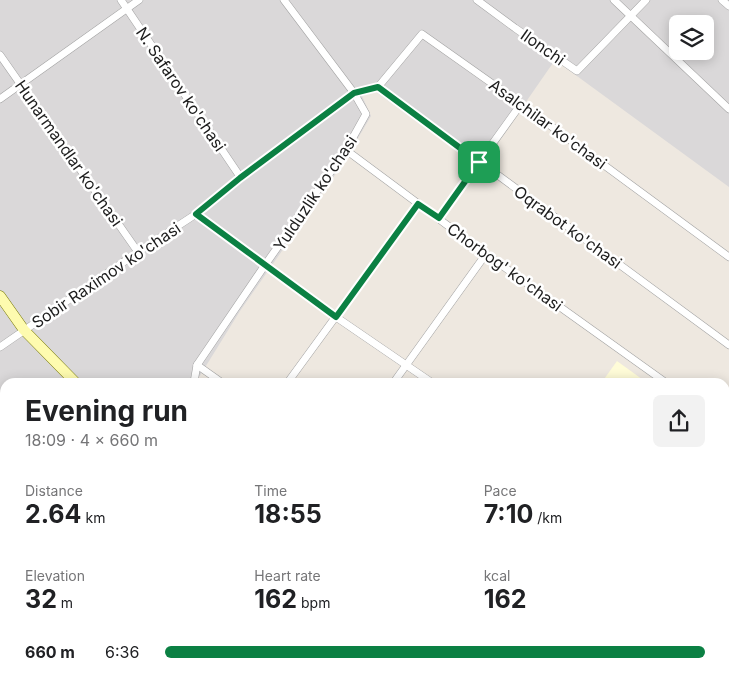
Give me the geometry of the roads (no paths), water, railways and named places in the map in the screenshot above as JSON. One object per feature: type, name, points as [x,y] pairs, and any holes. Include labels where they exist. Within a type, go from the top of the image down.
[{"type":"main road","points":[[0,296],[24,330],[71,378]]},
{"type":"street","name":"N. Safarov ko'chasi","points":[[121,0],[240,178]]},
{"type":"street","points":[[0,99],[139,0]]},
{"type":"street","points":[[284,0],[354,93],[378,87]]},
{"type":"street","name":"Ilonchi","points":[[477,0],[577,71],[646,0]]},
{"type":"street","points":[[614,0],[729,109]]},
{"type":"street","points":[[722,0],[729,6]]},
{"type":"street","name":"Asalchilar ko'chasi","points":[[378,87],[422,34],[521,104],[729,257]]},
{"type":"street","name":"Hunarmandlar ko'chasi","points":[[0,54],[138,252]]},
{"type":"street","name":"Oqrabot ko'chasi","points":[[378,87],[729,345]]},
{"type":"street","name":"Yulduzlik ko'chasi","points":[[197,365],[346,150],[366,114],[354,93]]},
{"type":"street","name":"Sobir Raximov ko'chasi","points":[[0,347],[196,214],[240,178],[354,93]]},
{"type":"street","points":[[439,218],[521,104]]},
{"type":"street","name":"Chorbog' ko'chasi","points":[[346,150],[658,378]]},
{"type":"street","points":[[291,378],[418,204]]},
{"type":"street","points":[[196,214],[336,317],[425,378]]},
{"type":"street","points":[[397,378],[486,254]]},
{"type":"street","points":[[195,378],[197,365],[215,378]]}]
